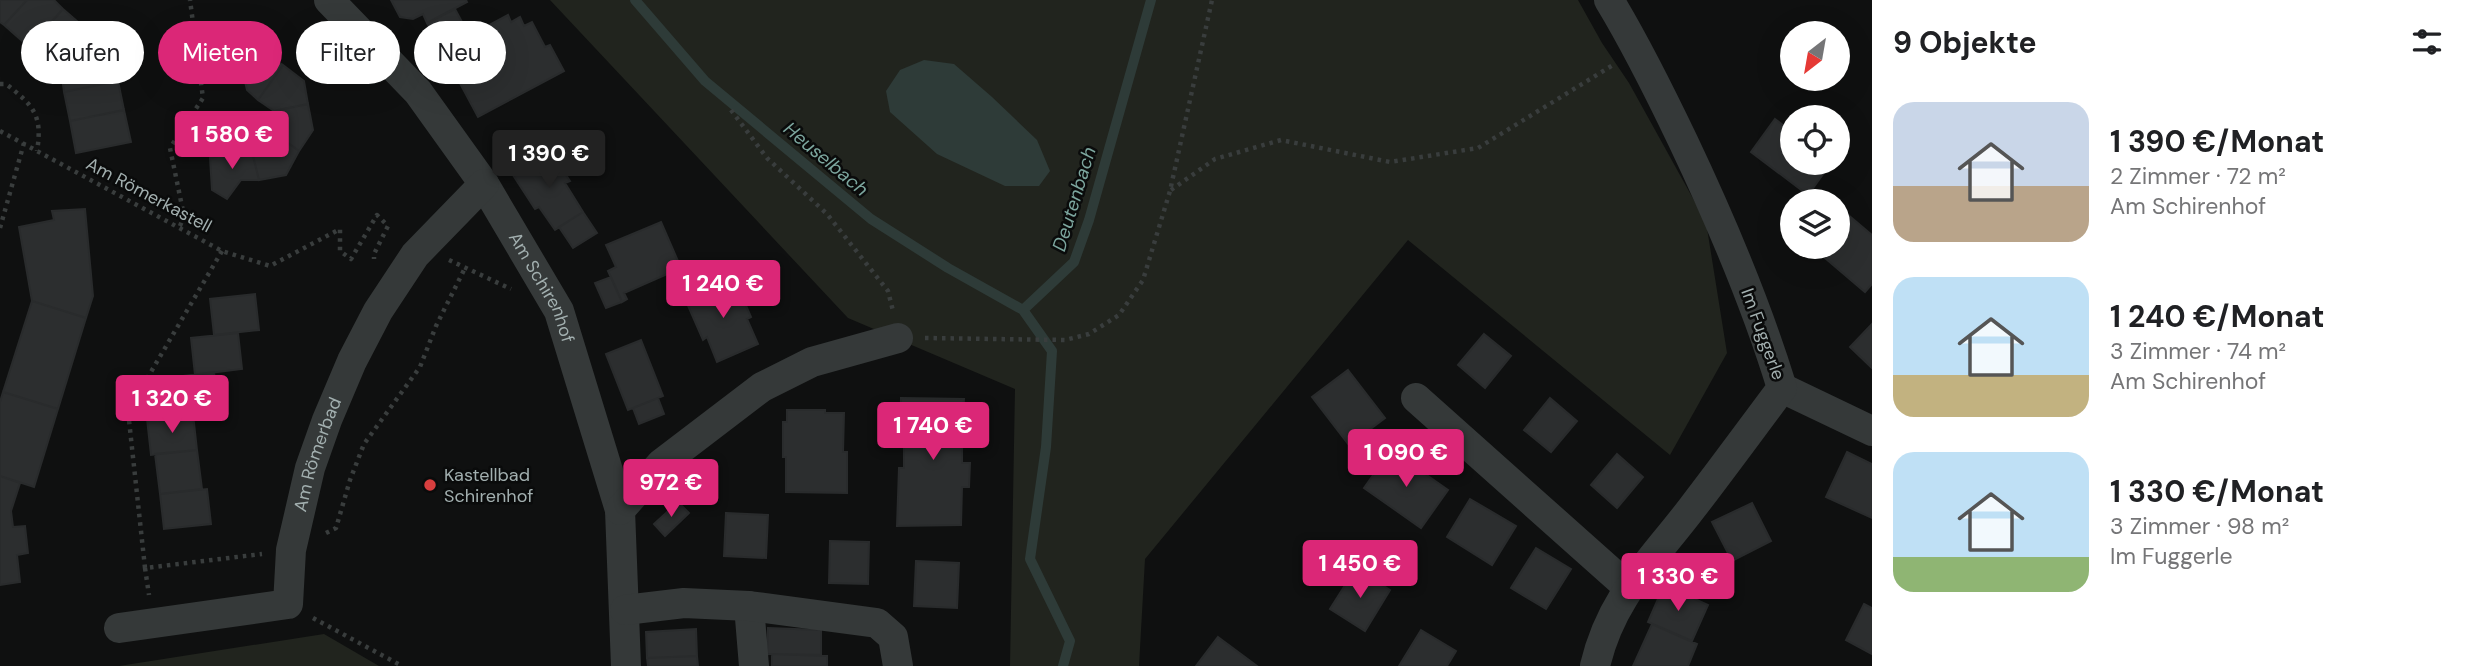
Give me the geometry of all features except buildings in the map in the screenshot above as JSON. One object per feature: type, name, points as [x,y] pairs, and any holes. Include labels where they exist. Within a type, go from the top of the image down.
[{"type":"street","name":"Am Schirenhof","points":[[328,0],[418,92],[484,184],[559,311],[620,510],[626,666]]},
{"type":"street","name":"Im Fuggerle","points":[[1595,666],[1602,637],[1628,587],[1691,510],[1782,388],[1767,339],[1711,201],[1639,49],[1609,0]]},
{"type":"street","name":"Am Römerbad","points":[[288,604],[291,550],[310,468],[352,361],[378,312],[415,256],[484,184]]},
{"type":"street","points":[[620,510],[661,464],[762,387],[812,362],[898,338]]},
{"type":"street","points":[[1782,388],[1872,431]]},
{"type":"street","points":[[1416,398],[1628,587]]},
{"type":"street","points":[[625,610],[684,603],[749,606],[877,623],[893,637],[898,666]]},
{"type":"street","points":[[119,628],[288,604]]},
{"type":"street","points":[[749,606],[754,666]]},
{"type":"path","points":[[180,226],[184,216],[170,148],[203,99],[190,0]]},
{"type":"path","points":[[731,110],[767,158],[827,214],[888,291],[898,338],[1065,340],[1089,334],[1119,315],[1143,280],[1170,191],[1212,0]]},
{"type":"path","points":[[1170,191],[1215,159],[1281,139],[1390,162],[1478,148],[1639,49]]},
{"type":"path","points":[[0,84],[6,84],[23,97],[37,115],[40,136],[37,151]]},
{"type":"path","name":"Am Römerkastell","points":[[0,131],[222,251],[270,266],[340,229],[340,251],[351,259],[377,215],[388,226],[374,254],[374,266]]},
{"type":"path","points":[[0,228],[24,143]]},
{"type":"path","points":[[222,251],[128,411],[145,568],[291,550],[336,528],[364,444],[420,367],[436,326],[465,268]]},
{"type":"path","points":[[415,256],[441,256],[512,290]]},
{"type":"path","points":[[288,604],[402,666]]},
{"type":"shaded area","points":[[550,0],[1578,0],[1629,83],[1706,222],[1727,353],[1670,455],[1408,240],[1145,559],[1139,666],[1010,666],[1015,389],[848,318]]},
{"type":"shaded area","points":[[924,60],[954,64],[1037,140],[1050,171],[1039,186],[1005,186],[937,154],[890,112],[886,91],[900,70]]},
{"type":"shaded area","points":[[324,634],[379,666],[119,666]]},
{"type":"waterway","name":"Heuselbach","points":[[635,0],[705,81],[871,219],[948,268],[1023,310]]},
{"type":"waterway","name":"Deutenbach","points":[[1063,666],[1070,641],[1030,559],[1046,447],[1052,351],[1023,310],[1074,262],[1089,220],[1151,0]]},
{"type":"place","name":"Kastellbad Schirenhof","points":[[430,485]]}]
